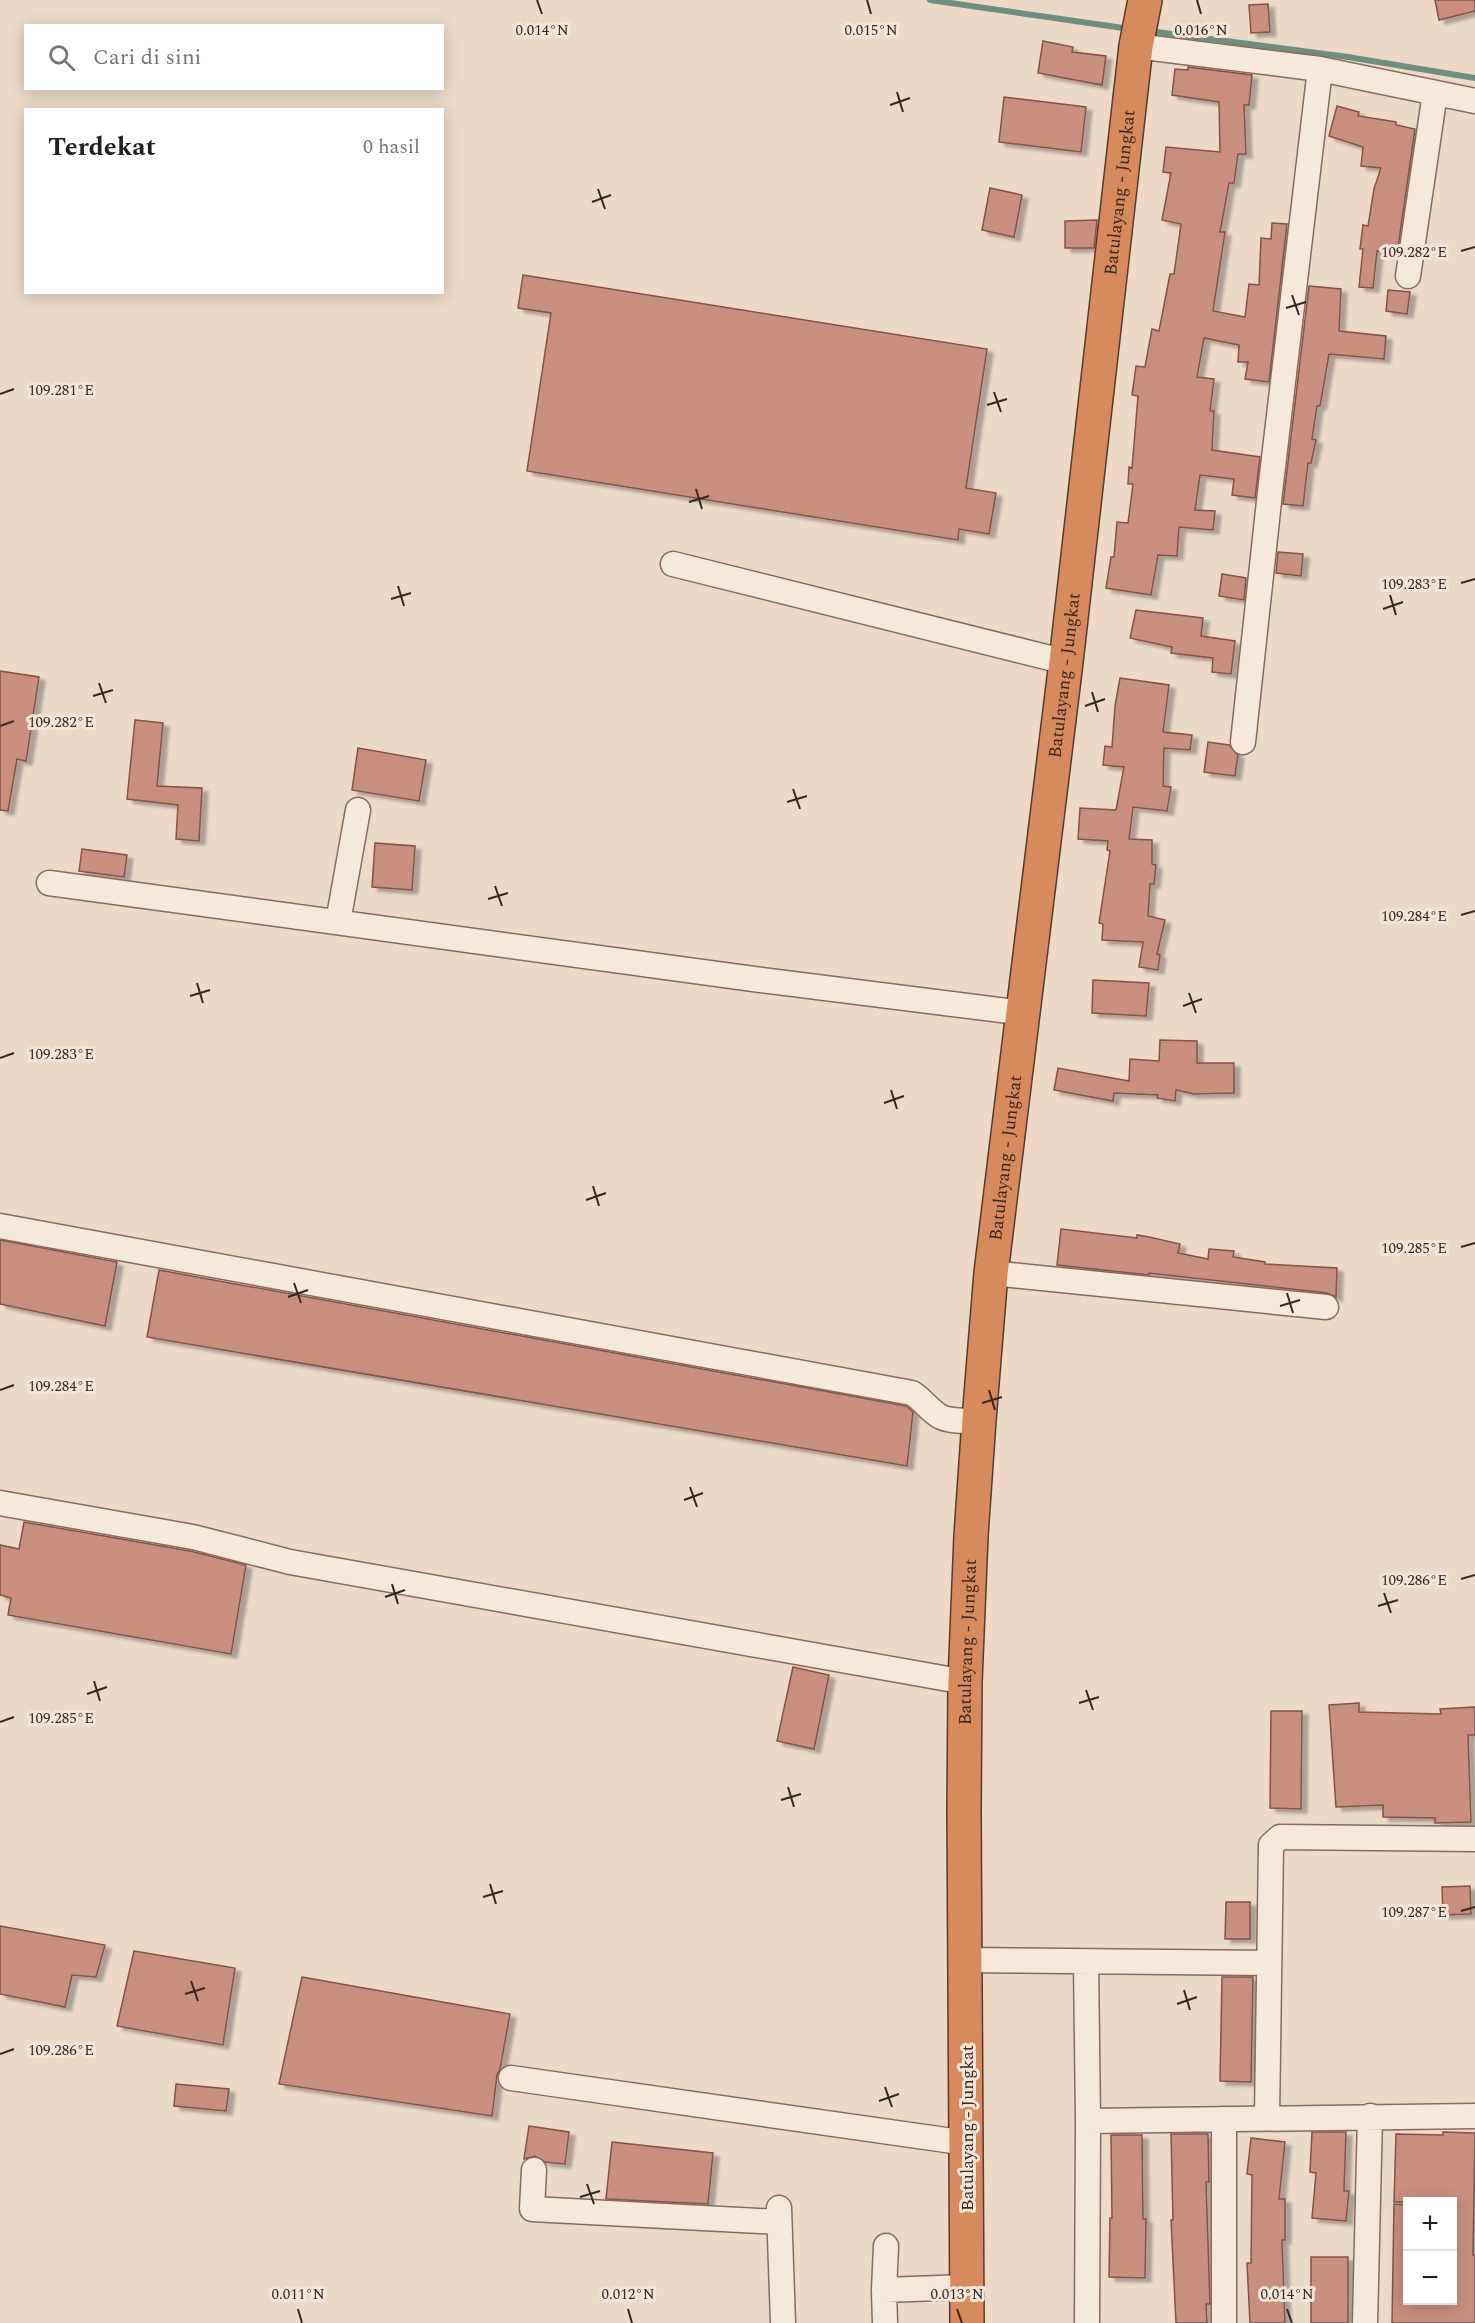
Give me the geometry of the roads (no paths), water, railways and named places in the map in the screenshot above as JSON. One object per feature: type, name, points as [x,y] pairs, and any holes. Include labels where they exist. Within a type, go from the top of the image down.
[{"type":"highway","name":"Batulayang - Jungkat","points":[[967,2323],[966,1960],[963,1811],[965,1682],[971,1536],[990,1273],[1024,1013],[1140,26]]},
{"type":"street","points":[[1140,26],[1320,69],[1475,101]]},
{"type":"street","points":[[1243,742],[1320,69]]},
{"type":"street","points":[[1408,276],[1436,93]]},
{"type":"street","points":[[673,564],[1066,662]]},
{"type":"street","points":[[338,922],[358,810]]},
{"type":"street","points":[[49,883],[761,980],[1024,1013]]},
{"type":"street","points":[[0,1226],[912,1393],[921,1398],[940,1416],[966,1421],[980,1420]]},
{"type":"street","points":[[990,1273],[1326,1307]]},
{"type":"street","points":[[0,1503],[194,1537],[290,1562],[965,1682]]},
{"type":"street","points":[[1267,2117],[1271,1845],[1274,1840],[1280,1837],[1475,1839]]},
{"type":"street","points":[[966,1960],[1269,1963]]},
{"type":"street","points":[[1086,1962],[1087,2323]]},
{"type":"street","points":[[511,2078],[967,2144]]},
{"type":"street","points":[[1365,2323],[1370,2116]]},
{"type":"street","points":[[1088,2121],[1475,2116]]},
{"type":"street","points":[[1224,2119],[1224,2323]]},
{"type":"street","points":[[534,2170],[532,2209],[779,2214],[783,2323]]},
{"type":"street","points":[[885,2323],[886,2246]]},
{"type":"street","points":[[884,2290],[967,2287]]},
{"type":"waterway","points":[[930,0],[1130,29]]},
{"type":"waterway","points":[[1149,31],[1348,57],[1475,78]]}]
